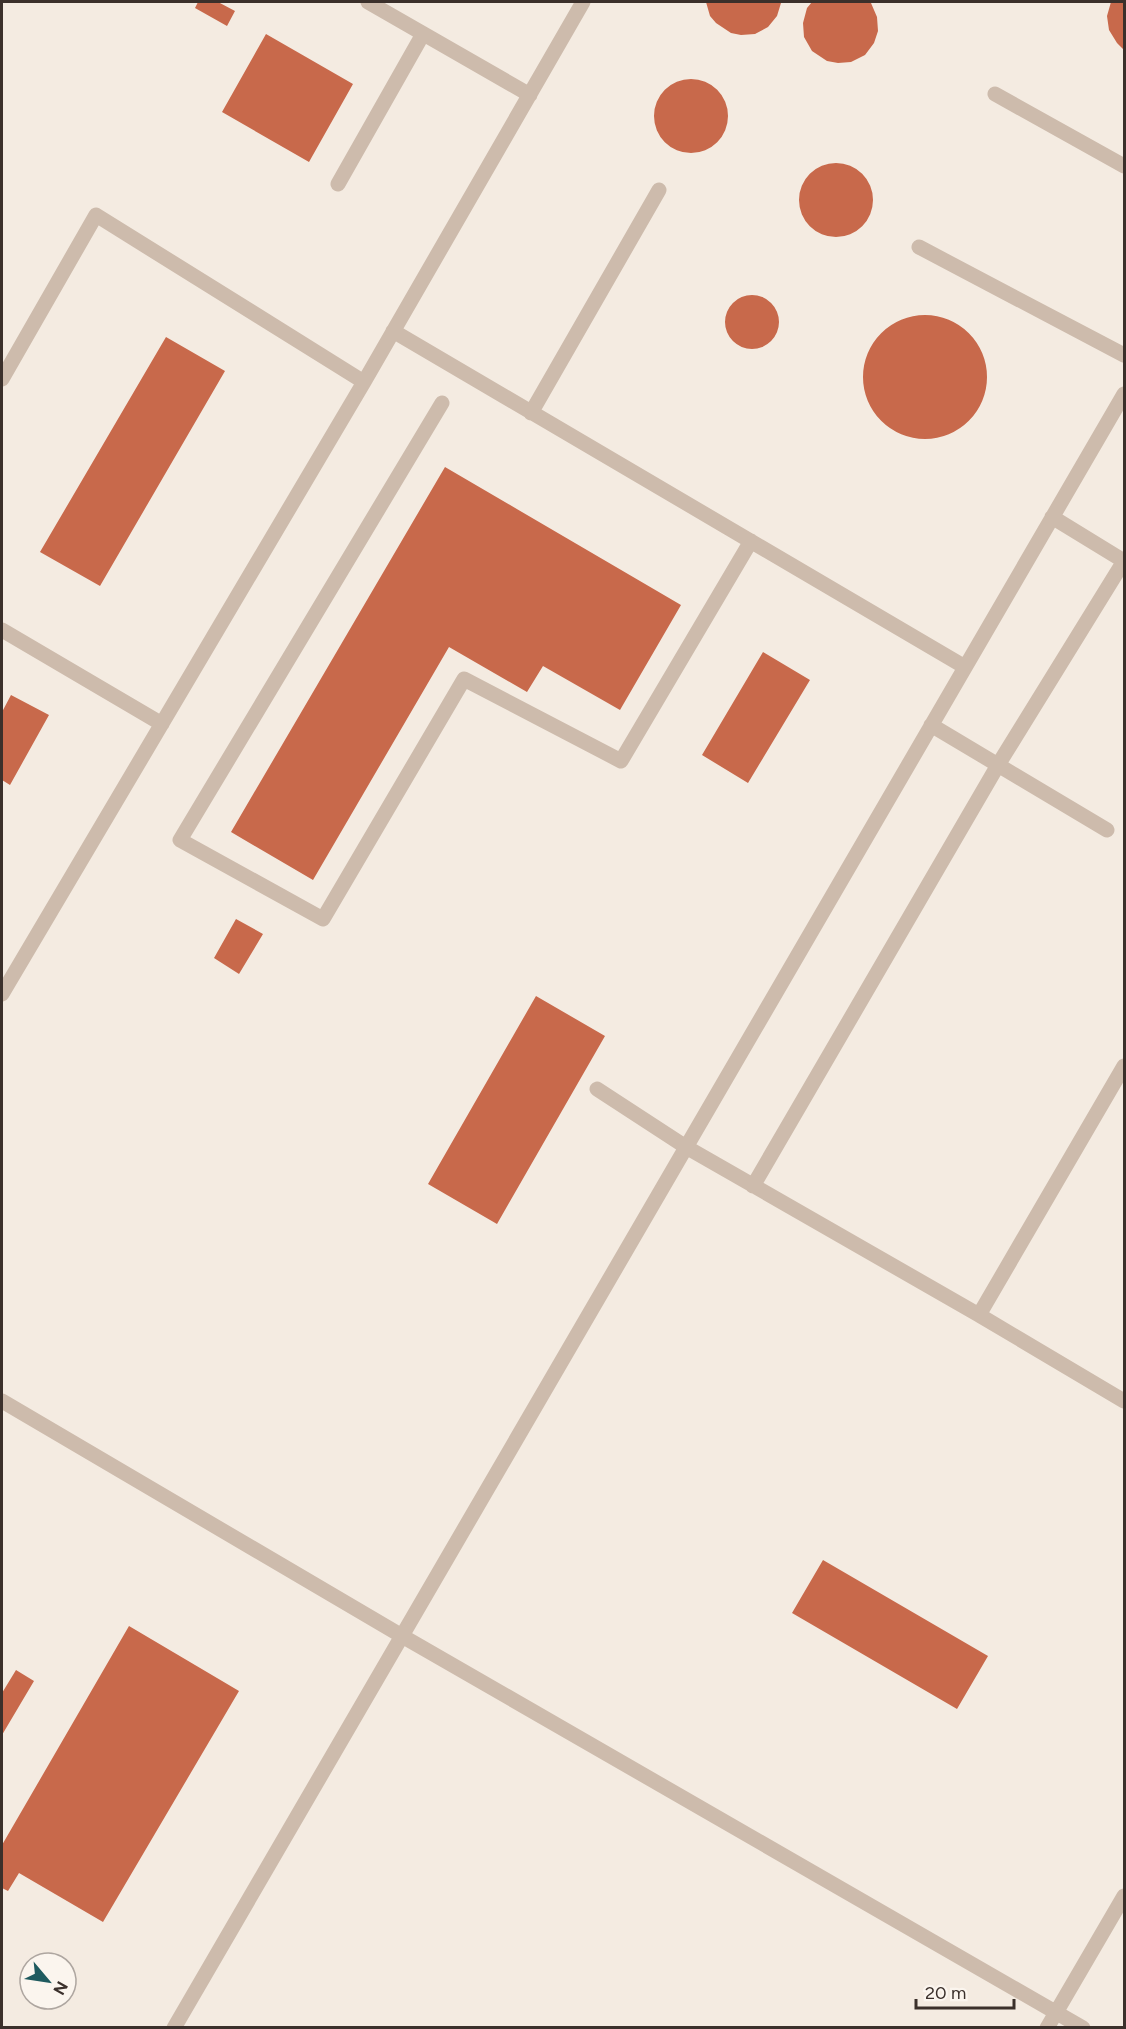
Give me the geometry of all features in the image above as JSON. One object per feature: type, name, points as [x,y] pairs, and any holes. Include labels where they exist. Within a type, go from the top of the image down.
[{"type":"lane","points":[[368,2],[530,95]]},
{"type":"lane","points":[[2,994],[364,382],[583,2]]},
{"type":"lane","points":[[338,184],[423,34]]},
{"type":"lane","points":[[995,94],[1125,166]]},
{"type":"lane","points":[[531,413],[659,190]]},
{"type":"lane","points":[[2,378],[96,214],[364,382]]},
{"type":"lane","points":[[919,248],[1125,355]]},
{"type":"lane","points":[[393,331],[965,667]]},
{"type":"lane","points":[[174,2028],[1125,394]]},
{"type":"lane","points":[[442,403],[180,840],[323,919],[464,679],[621,761],[751,541]]},
{"type":"lane","points":[[753,1186],[998,765],[1124,561],[1052,517]]},
{"type":"lane","points":[[2,630],[162,724]]},
{"type":"lane","points":[[932,726],[1107,830]]},
{"type":"lane","points":[[979,1315],[1125,1066]]},
{"type":"lane","points":[[597,1089],[686,1148],[1125,1401]]},
{"type":"lane","points":[[2,1401],[402,1636],[1083,2028]]},
{"type":"lane","points":[[1047,2028],[1125,1896]]},
{"type":"building","points":[[198,2],[218,2],[235,11],[227,26],[195,8]]},
{"type":"building","points":[[706,2],[781,3],[777,16],[768,27],[755,34],[741,35],[731,33],[716,23],[710,16]]},
{"type":"building","points":[[812,2],[871,3],[877,17],[878,31],[874,43],[865,55],[851,62],[838,63],[827,61],[812,51],[804,37],[803,23],[807,8]]},
{"type":"building","points":[[1111,2],[1124,2],[1124,50],[1109,30],[1107,16]]},
{"type":"building","points":[[266,34],[353,84],[309,162],[222,112]]},
{"type":"building","points":[[684,79],[698,79],[712,85],[722,95],[728,109],[728,123],[722,137],[712,147],[698,153],[684,153],[670,147],[660,137],[654,123],[654,109],[660,95],[670,85]]},
{"type":"building","points":[[829,163],[843,163],[857,169],[867,179],[873,193],[871,214],[857,231],[843,237],[829,237],[815,231],[805,221],[799,207],[799,193],[805,179],[815,169]]},
{"type":"building","points":[[747,295],[757,295],[767,299],[775,307],[779,322],[775,337],[767,345],[757,349],[747,349],[737,345],[729,337],[725,327],[725,317],[729,307],[737,299]]},
{"type":"building","points":[[925,315],[949,319],[969,333],[983,353],[987,377],[983,401],[969,421],[949,435],[925,439],[901,435],[881,421],[867,401],[863,377],[867,353],[881,333],[901,319]]},
{"type":"building","points":[[166,337],[225,371],[100,586],[40,552]]},
{"type":"building","points":[[445,467],[681,605],[620,710],[543,666],[527,692],[449,647],[313,880],[231,832]]},
{"type":"building","points":[[763,652],[810,680],[748,783],[702,755]]},
{"type":"building","points":[[11,695],[49,715],[10,785],[2,780],[2,712]]},
{"type":"building","points":[[236,919],[263,934],[239,974],[214,958]]},
{"type":"building","points":[[536,996],[605,1036],[497,1224],[428,1184]]},
{"type":"building","points":[[823,1560],[988,1656],[957,1709],[792,1613]]},
{"type":"building","points":[[129,1626],[239,1691],[103,1922],[19,1873],[8,1891],[2,1888],[2,1845]]},
{"type":"building","points":[[16,1670],[34,1681],[2,1735],[2,1693]]}]
